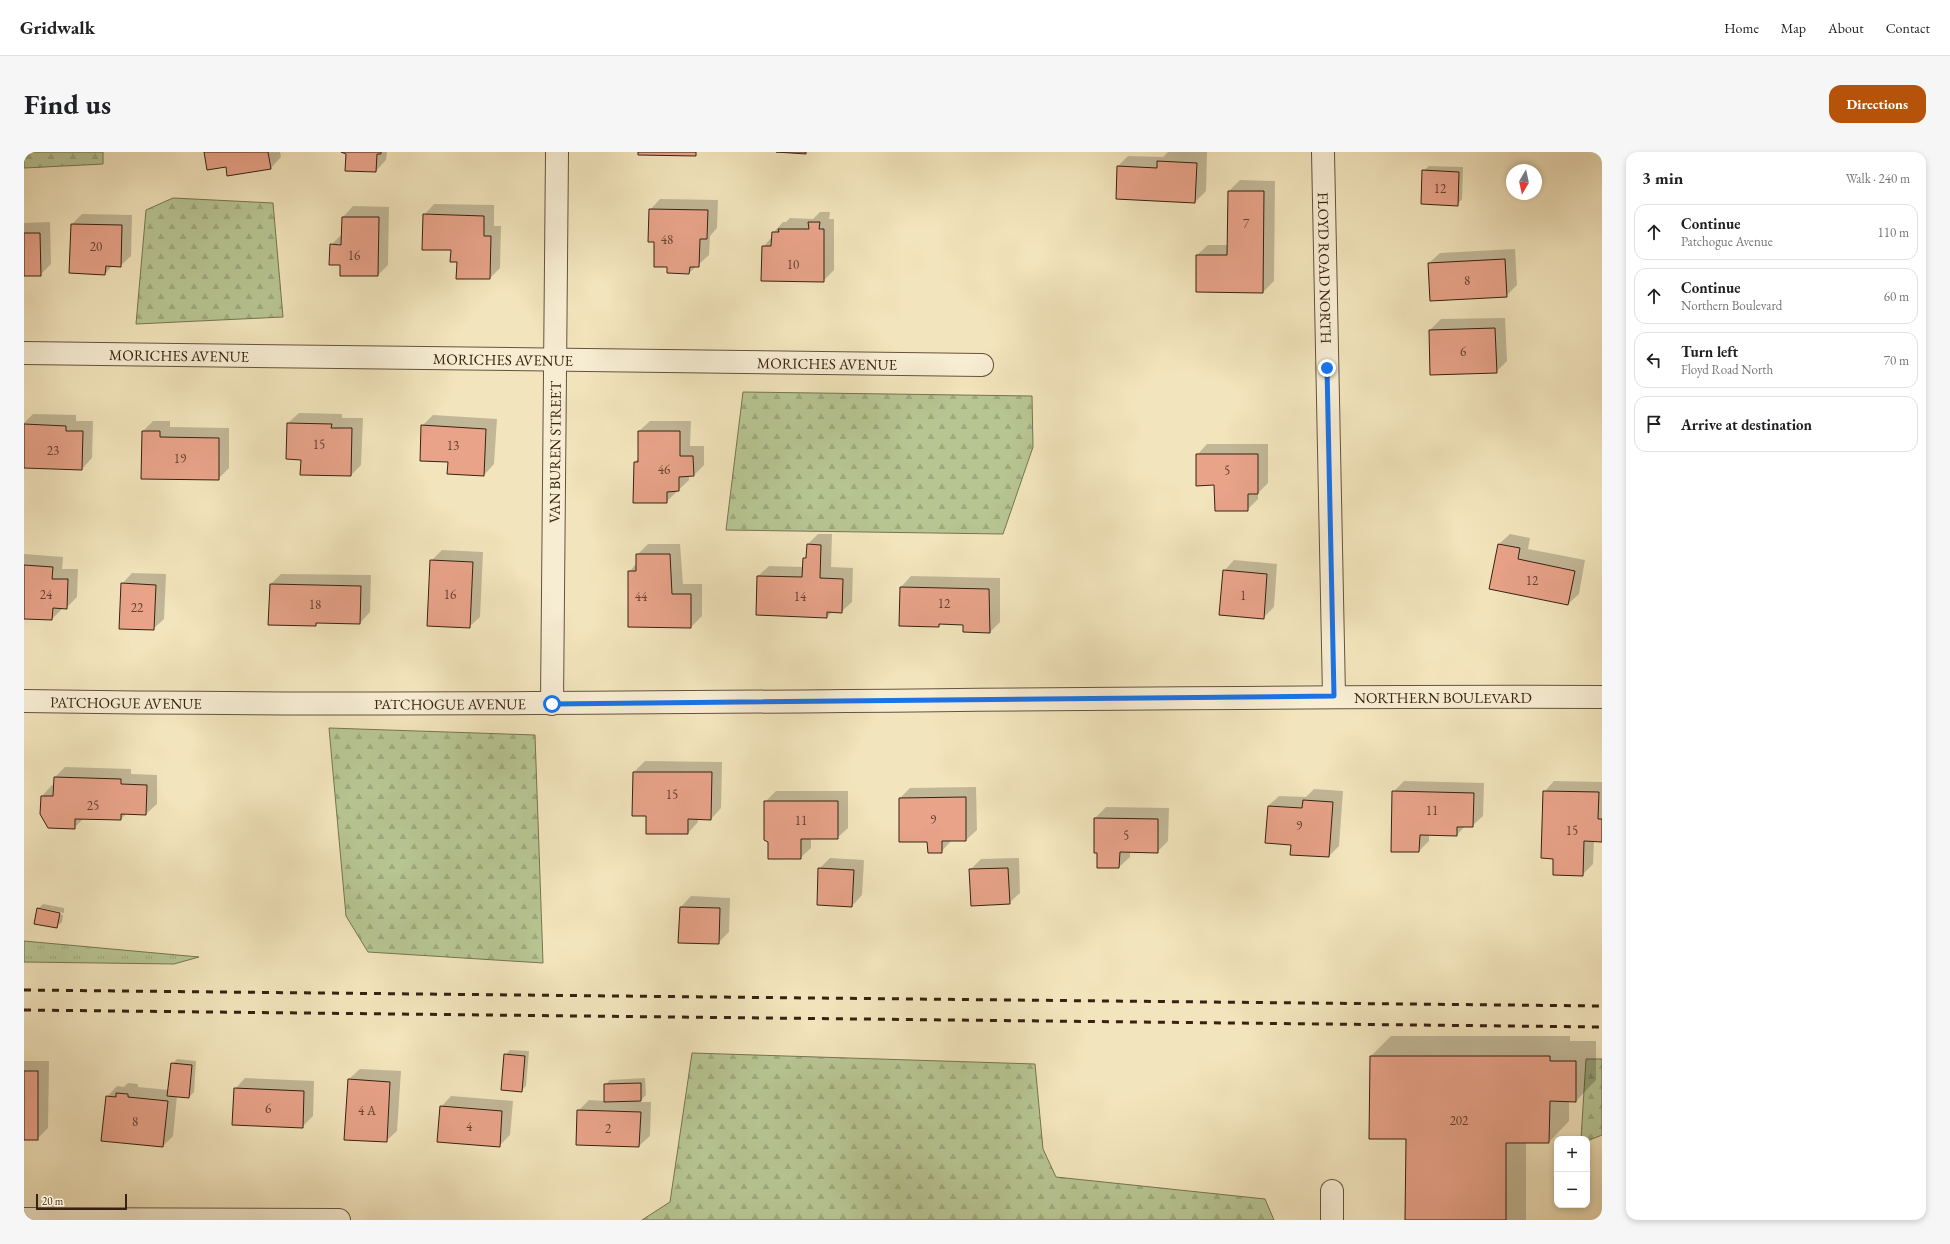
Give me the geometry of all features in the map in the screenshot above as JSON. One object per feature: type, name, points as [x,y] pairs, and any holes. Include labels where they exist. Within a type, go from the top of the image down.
[{"type":"street","name":"VAN BUREN STREET","points":[[552,704],[557,152]]},
{"type":"street","name":"FLOYD ROAD NORTH","points":[[1322,152],[1334,696]]},
{"type":"street","name":"MORICHES AVENUE","points":[[24,353],[982,365]]},
{"type":"street","name":"NORTHERN BOULEVARD","points":[[1044,700],[1334,696],[1602,697]]},
{"type":"street","name":"PATCHOGUE AVENUE","points":[[24,701],[211,704],[552,704],[1044,700]]},
{"type":"street","points":[[1332,1192],[1332,1220]]},
{"type":"street","points":[[24,1219],[339,1220]]},
{"type":"green space","points":[[24,152],[103,152],[103,164],[24,168]]},
{"type":"green space","points":[[173,198],[273,203],[283,317],[136,324],[146,210]]},
{"type":"green space","points":[[743,392],[1032,396],[1033,447],[1003,534],[726,530]]},
{"type":"green space","points":[[329,728],[535,735],[543,963],[368,952],[346,916]]},
{"type":"green space","points":[[24,941],[199,957],[174,964],[24,962]]},
{"type":"green space","points":[[692,1053],[1035,1064],[1043,1149],[1056,1177],[1265,1199],[1274,1220],[642,1220],[670,1202]]},
{"type":"green space","points":[[1586,1059],[1602,1059],[1602,1135],[1590,1140],[1590,1136],[1581,1136]]},
{"type":"building","points":[[204,152],[268,152],[271,169],[227,176],[226,167],[207,170]]},
{"type":"building","points":[[341,152],[381,152],[381,154],[377,154],[376,172],[345,171],[346,154]]},
{"type":"building","points":[[638,152],[696,152],[696,156],[638,155]]},
{"type":"building","points":[[776,152],[806,152],[806,154]]},
{"type":"building","points":[[1157,161],[1197,163],[1195,203],[1116,199],[1117,166],[1157,168]]},
{"type":"building","points":[[1422,170],[1459,172],[1458,206],[1421,204]]},
{"type":"building","points":[[1228,191],[1264,191],[1263,293],[1196,292],[1196,255],[1227,255]]},
{"type":"building","points":[[649,209],[708,210],[707,239],[700,239],[699,267],[690,267],[689,274],[667,273],[667,267],[654,267],[654,242],[648,242]]},
{"type":"building","points":[[423,214],[484,216],[484,236],[491,236],[490,279],[456,279],[457,262],[450,262],[451,250],[422,250]]},
{"type":"building","points":[[342,217],[379,217],[378,276],[340,276],[340,265],[329,265],[330,244],[341,245]]},
{"type":"building","points":[[808,222],[820,222],[819,229],[824,229],[824,282],[761,281],[762,246],[771,246],[772,232],[779,232],[778,229],[809,229]]},
{"type":"building","points":[[71,224],[122,225],[121,267],[106,266],[105,275],[69,273]]},
{"type":"building","points":[[24,233],[40,233],[41,276],[24,276]]},
{"type":"building","points":[[1505,259],[1507,297],[1430,301],[1428,263]]},
{"type":"building","points":[[1495,328],[1497,373],[1430,375],[1429,330]]},
{"type":"building","points":[[287,423],[332,424],[331,428],[352,428],[351,476],[300,475],[301,460],[286,459]]},
{"type":"building","points":[[24,424],[66,426],[66,431],[83,431],[82,470],[24,468]]},
{"type":"building","points":[[421,425],[486,429],[484,476],[447,474],[448,462],[420,461]]},
{"type":"building","points":[[142,431],[160,431],[160,437],[219,438],[219,480],[141,479]]},
{"type":"building","points":[[638,431],[680,431],[680,456],[693,456],[694,476],[679,477],[679,491],[667,492],[667,503],[633,503],[634,462],[638,462]]},
{"type":"building","points":[[1196,454],[1258,454],[1258,494],[1248,494],[1248,511],[1215,511],[1214,485],[1196,486]]},
{"type":"building","points":[[807,544],[821,545],[820,578],[843,579],[842,613],[827,612],[827,618],[756,615],[757,576],[802,577],[803,558],[806,558]]},
{"type":"building","points":[[1498,544],[1520,548],[1518,559],[1575,571],[1568,605],[1489,589]]},
{"type":"building","points":[[636,554],[670,554],[672,594],[691,594],[691,628],[628,627],[628,571],[636,571]]},
{"type":"building","points":[[430,560],[473,562],[470,628],[427,626]]},
{"type":"building","points":[[24,565],[53,567],[52,579],[68,579],[67,609],[53,608],[52,620],[24,619]]},
{"type":"building","points":[[1223,570],[1267,574],[1264,619],[1219,615]]},
{"type":"building","points":[[121,583],[156,585],[154,630],[119,629]]},
{"type":"building","points":[[270,584],[361,586],[360,624],[316,623],[316,626],[268,625]]},
{"type":"building","points":[[900,587],[989,589],[990,633],[963,632],[963,625],[939,624],[939,627],[899,626]]},
{"type":"building","points":[[633,772],[712,772],[711,820],[688,819],[688,834],[646,834],[646,816],[632,816]]},
{"type":"building","points":[[54,777],[121,779],[121,784],[147,785],[146,815],[121,814],[121,820],[75,819],[75,829],[48,828],[40,814],[41,796],[53,796]]},
{"type":"building","points":[[1392,791],[1474,793],[1473,827],[1457,827],[1457,836],[1420,835],[1419,852],[1391,852]]},
{"type":"building","points":[[1543,791],[1599,792],[1598,819],[1602,819],[1602,842],[1584,841],[1583,876],[1553,875],[1553,859],[1541,858]]},
{"type":"building","points":[[966,797],[966,841],[942,841],[942,853],[928,853],[927,842],[899,842],[899,798]]},
{"type":"building","points":[[1303,800],[1333,802],[1329,857],[1290,855],[1291,845],[1265,843],[1268,806],[1302,808]]},
{"type":"building","points":[[764,801],[838,801],[838,839],[801,839],[801,859],[768,859],[768,842],[764,840]]},
{"type":"building","points":[[1094,818],[1158,819],[1158,853],[1120,852],[1119,868],[1097,868],[1097,853],[1094,853]]},
{"type":"building","points":[[818,868],[854,870],[852,907],[817,905]]},
{"type":"building","points":[[1008,868],[1010,904],[971,906],[969,869]]},
{"type":"building","points":[[680,907],[720,908],[719,944],[678,943]]},
{"type":"building","points":[[37,908],[60,913],[57,928],[34,924]]},
{"type":"building","points":[[504,1054],[525,1056],[522,1092],[501,1090]]},
{"type":"building","points":[[1370,1056],[1550,1056],[1550,1061],[1576,1061],[1576,1102],[1550,1101],[1549,1143],[1506,1143],[1506,1220],[1405,1220],[1406,1139],[1369,1139]]},
{"type":"building","points":[[171,1063],[192,1065],[189,1098],[167,1096]]},
{"type":"building","points":[[24,1071],[38,1071],[38,1140],[24,1140]]},
{"type":"building","points":[[348,1079],[390,1082],[387,1142],[344,1140]]},
{"type":"building","points":[[641,1083],[641,1101],[604,1102],[604,1084]]},
{"type":"building","points":[[234,1088],[304,1091],[303,1128],[232,1125]]},
{"type":"building","points":[[116,1093],[128,1094],[128,1097],[168,1101],[163,1147],[101,1141],[106,1096],[116,1097]]},
{"type":"building","points":[[440,1106],[502,1111],[500,1147],[437,1142]]},
{"type":"building","points":[[577,1110],[641,1112],[639,1147],[576,1145]]},
{"type":"railway","points":[[24,990],[1602,1006]]},
{"type":"railway","points":[[24,1010],[1602,1027]]},
{"type":"route","points":[[552,704],[1334,696],[1327,368]]}]
